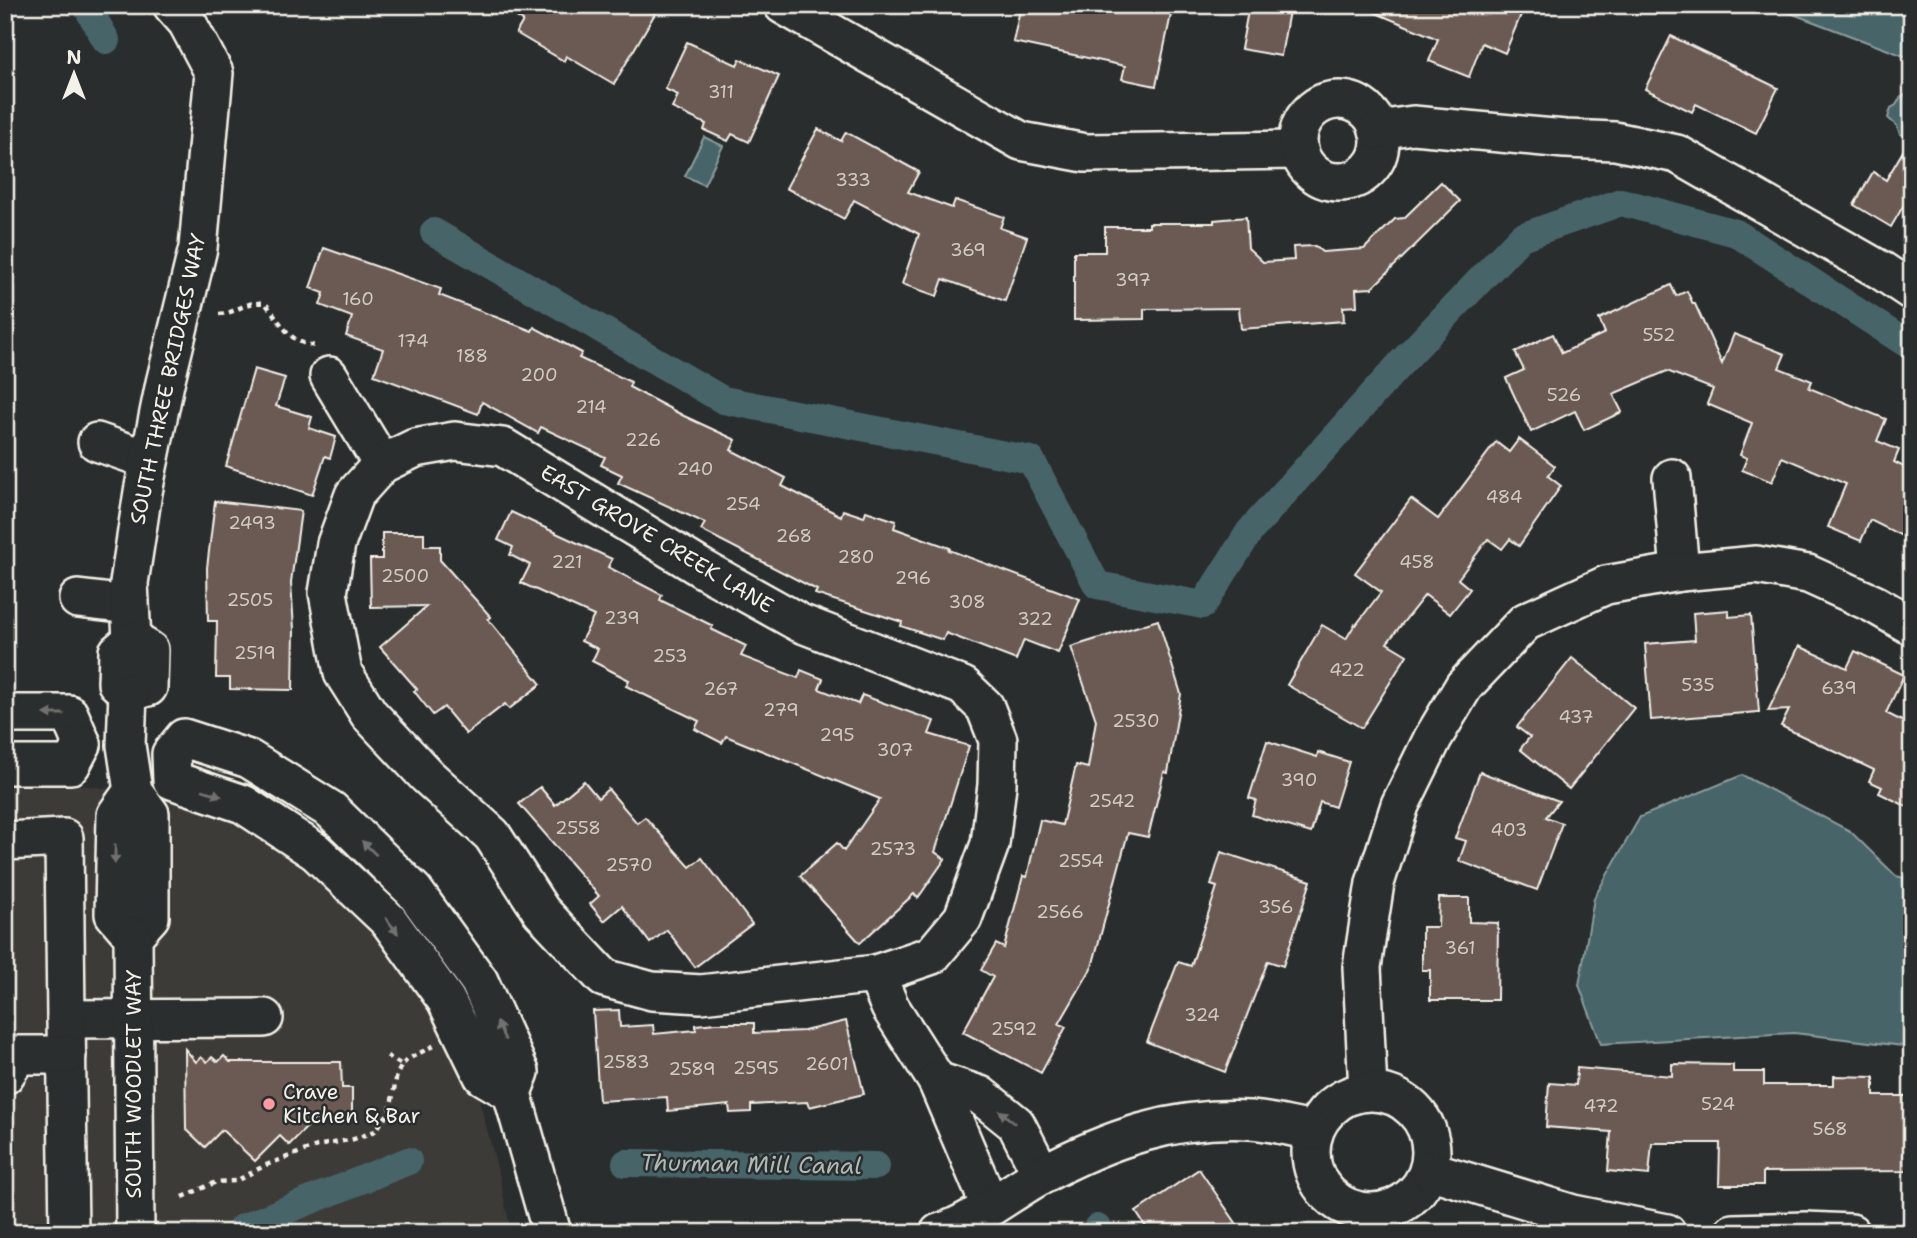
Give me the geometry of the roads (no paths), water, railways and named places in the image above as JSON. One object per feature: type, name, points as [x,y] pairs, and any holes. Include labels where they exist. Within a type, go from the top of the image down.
[{"type":"street","name":"SOUTH THREE BRIDGES WAY","points":[[126,745],[128,692],[117,683],[118,652],[131,622],[129,583],[149,460],[198,248],[214,73],[187,22],[172,5]]},
{"type":"street","points":[[783,5],[1021,141],[1085,153],[1298,150]]},
{"type":"street","points":[[1335,100],[1349,101],[1362,107],[1372,117],[1378,130],[1378,156],[1371,168],[1349,181],[1336,183],[1311,173],[1298,150],[1297,136],[1301,123],[1310,111],[1335,100]]},
{"type":"street","points":[[1378,130],[1413,125],[1615,141],[1677,154],[1882,271],[1912,291]]},
{"type":"street","points":[[326,361],[382,464],[355,495],[336,544],[328,593],[343,673],[369,714],[426,775],[492,835],[541,911],[604,978],[652,991],[701,994],[876,974],[890,1007],[937,1082],[990,1206]]},
{"type":"street","name":"EAST GROVE CREEK LANE","points":[[382,464],[415,448],[455,441],[503,447],[703,569],[800,623],[963,686],[985,707],[998,740],[997,785],[990,844],[963,918],[932,955],[876,974]]},
{"type":"street","points":[[97,442],[149,460]]},
{"type":"street","points":[[1672,478],[1680,572]]},
{"type":"street","points":[[1368,1091],[1362,967],[1375,883],[1401,805],[1433,738],[1464,686],[1525,622],[1606,585],[1680,572],[1756,565],[1808,574],[1874,604],[1912,626]]},
{"type":"street","points":[[78,599],[131,622]]},
{"type":"street","points":[[5,714],[69,714],[82,744]]},
{"type":"street","points":[[82,744],[126,745],[171,754],[184,738],[249,760],[331,810],[414,891],[479,981],[520,1072],[512,1093],[552,1233]]},
{"type":"street","points":[[5,765],[71,765],[82,744]]},
{"type":"street","name":"SOUTH WOODLET WAY","points":[[126,745],[133,792],[116,815],[114,914],[133,936],[135,1233]]},
{"type":"street","points":[[5,841],[64,838],[69,1233]]},
{"type":"street","points":[[66,1019],[264,1018]]},
{"type":"street","points":[[10,1058],[67,1055]]},
{"type":"street","points":[[937,1082],[980,1095],[1016,1124],[1042,1175]]},
{"type":"street","points":[[1368,1091],[1388,1093],[1406,1101],[1429,1132],[1432,1151],[1429,1170],[1421,1187],[1408,1200],[1374,1222],[1336,1201],[1322,1188],[1313,1170],[1310,1151],[1314,1131],[1322,1116],[1335,1103],[1351,1094],[1368,1091]]},
{"type":"street","points":[[939,1233],[1042,1175],[1132,1134],[1196,1120],[1253,1120],[1314,1131]]},
{"type":"street","points":[[1429,1170],[1573,1214],[1667,1233]]},
{"type":"street","points":[[1733,1233],[1851,1233]]},
{"type":"water","points":[[1754,5],[1912,5],[1912,59],[1793,14]]},
{"type":"water","points":[[1912,91],[1910,137],[1900,134],[1897,126],[1888,118],[1891,108],[1900,98]]},
{"type":"water","points":[[704,137],[723,146],[704,185],[685,176]]},
{"type":"water","points":[[1742,775],[1850,831],[1896,876],[1912,880],[1912,1047],[1794,1033],[1601,1044],[1579,985],[1594,898],[1640,817]]},
{"type":"waterway","points":[[86,5],[106,40]]},
{"type":"waterway","points":[[434,232],[723,400],[1031,460],[1097,585],[1203,605],[1250,531],[1400,364],[1521,237],[1621,202],[1736,233],[1912,347]]},
{"type":"waterway","name":"Thurman Mill Canal","points":[[240,1233],[242,1228],[408,1161]]},
{"type":"waterway","name":"Thurman Mill Canal","points":[[626,1163],[876,1166]]},
{"type":"waterway","name":"Thurman Mill Canal","points":[[1097,1228],[1102,1233]]},
{"type":"place","name":"Crave Kitchen & Bar","points":[[269,1104]]}]
